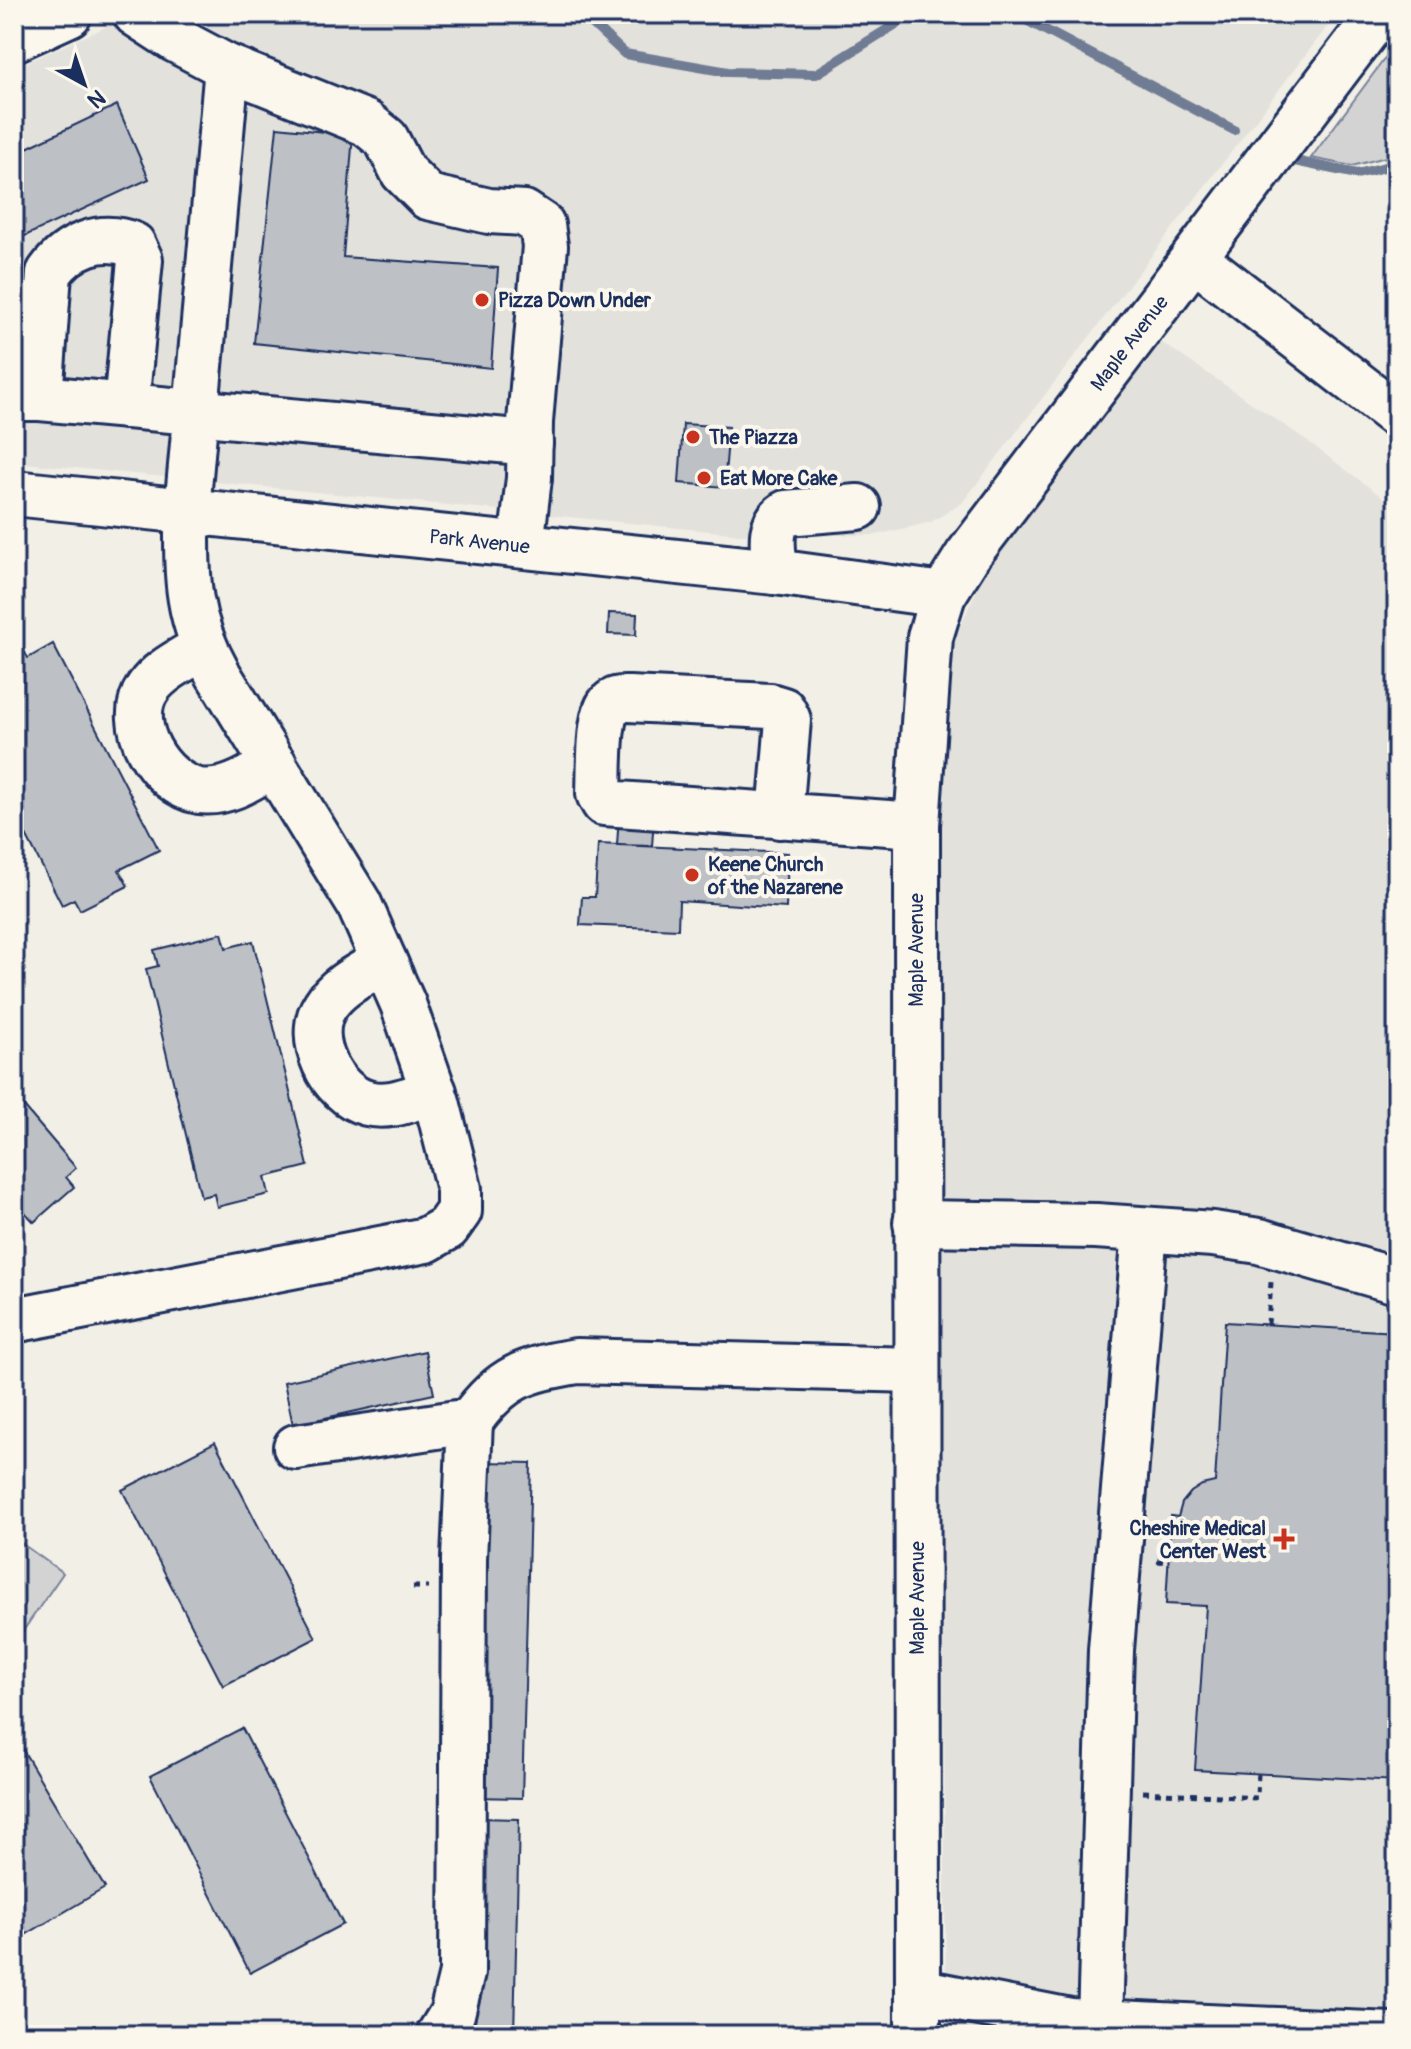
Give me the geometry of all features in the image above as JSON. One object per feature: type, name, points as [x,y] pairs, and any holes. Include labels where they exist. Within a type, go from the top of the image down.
[{"type":"street","points":[[14,39],[69,14]]},
{"type":"street","points":[[136,14],[227,67],[366,123],[386,139],[403,172],[428,197],[489,211],[524,213],[542,225],[545,246],[529,478],[521,545]]},
{"type":"street","name":"Maple Avenue","points":[[918,2035],[917,825],[930,637],[943,595],[968,555],[1379,14]]},
{"type":"street","points":[[14,1320],[426,1240],[447,1228],[459,1211],[459,1189],[434,1092],[403,1004],[359,904],[203,647],[190,609],[187,510],[227,67]]},
{"type":"street","points":[[126,406],[140,260],[133,245],[118,239],[100,238],[78,246],[58,260],[49,273],[27,398],[530,443]]},
{"type":"street","points":[[1194,258],[1397,415]]},
{"type":"street","name":"Park Avenue","points":[[14,493],[775,572],[943,595]]},
{"type":"street","points":[[775,572],[773,526],[776,519],[786,513],[858,507]]},
{"type":"street","points":[[203,647],[161,675],[148,688],[141,703],[141,727],[152,754],[180,783],[197,790],[233,787],[274,764]]},
{"type":"street","points":[[780,816],[788,720],[783,710],[770,706],[617,699],[607,706],[603,720],[599,794],[604,803],[780,816],[917,825]]},
{"type":"street","points":[[384,961],[342,987],[324,1007],[318,1021],[317,1036],[321,1053],[340,1086],[365,1102],[392,1104],[434,1092]]},
{"type":"street","points":[[916,1223],[1039,1224],[1213,1234],[1259,1241],[1397,1281]]},
{"type":"street","points":[[1100,2023],[1111,1650],[1145,1230]]},
{"type":"street","points":[[439,2035],[452,2014],[462,1973],[464,1559],[470,1421],[485,1401],[506,1382],[539,1367],[577,1361],[916,1370]]},
{"type":"street","points":[[296,1447],[470,1421]]},
{"type":"street","points":[[918,1991],[1032,2014],[1100,2023],[1392,2035]]},
{"type":"path","points":[[1107,1790],[1257,1798],[1258,1773]]},
{"type":"shaded area","points":[[135,14],[1337,14],[962,503],[931,522],[876,535],[750,535],[14,462],[14,68]]},
{"type":"shaded area","points":[[1397,42],[1397,154],[1352,166],[1311,158]]},
{"type":"shaded area","points":[[1158,340],[1299,435],[1397,508],[1397,2035],[946,2035],[938,742],[955,638],[988,565]]},
{"type":"shaded area","points":[[14,1538],[63,1573],[14,1644]]},
{"type":"building","points":[[117,105],[149,179],[14,241],[14,154]]},
{"type":"building","points":[[277,127],[353,135],[343,257],[498,268],[491,368],[254,343]]},
{"type":"building","points":[[683,424],[729,427],[724,487],[679,483]]},
{"type":"building","points":[[609,613],[637,614],[636,635],[608,634]]},
{"type":"building","points":[[20,644],[28,658],[53,644],[159,850],[119,870],[128,886],[80,910],[74,899],[62,905],[14,812],[14,647]]},
{"type":"building","name":"Keene Church of the Nazarene","points":[[619,815],[654,818],[652,846],[617,845]]},
{"type":"building","name":"Keene Church of the Nazarene","points":[[598,844],[788,853],[786,908],[679,901],[678,929],[580,925],[582,897],[595,897]]},
{"type":"building","points":[[222,933],[226,948],[253,941],[308,1166],[265,1177],[269,1194],[217,1207],[214,1194],[201,1197],[146,969],[158,966],[154,950]]},
{"type":"building","points":[[14,1095],[76,1168],[66,1177],[74,1187],[34,1222],[22,1209],[14,1215]]},
{"type":"building","name":"Cheshire Medical Center West","points":[[1225,1322],[1397,1332],[1397,1781],[1195,1770],[1206,1606],[1166,1604],[1171,1516],[1178,1517],[1182,1503],[1191,1492],[1215,1482]]},
{"type":"building","points":[[425,1351],[434,1394],[293,1425],[284,1382]]},
{"type":"building","points":[[215,1442],[316,1638],[223,1686],[122,1490]]},
{"type":"building","points":[[482,1462],[531,1463],[522,1798],[474,1797]]},
{"type":"building","points":[[242,1728],[343,1924],[250,1973],[150,1776]]},
{"type":"building","points":[[14,1735],[105,1888],[15,1941],[14,1940]]},
{"type":"building","points":[[478,1818],[519,1819],[514,2035],[473,2035]]},
{"type":"waterway","points":[[582,14],[625,54],[728,72],[816,74],[912,14]]},
{"type":"waterway","points":[[1015,14],[1234,130]]},
{"type":"waterway","points":[[1290,160],[1357,174],[1397,164]]},
{"type":"place","name":"Pizza Down Under","points":[[482,300]]},
{"type":"place","name":"The Piazza","points":[[693,437]]},
{"type":"place","name":"Eat More Cake","points":[[704,478]]},
{"type":"place","name":"Keene Church of the Nazarene","points":[[692,875]]},
{"type":"place","name":"Cheshire Medical Center West","points":[[1284,1539]]}]
